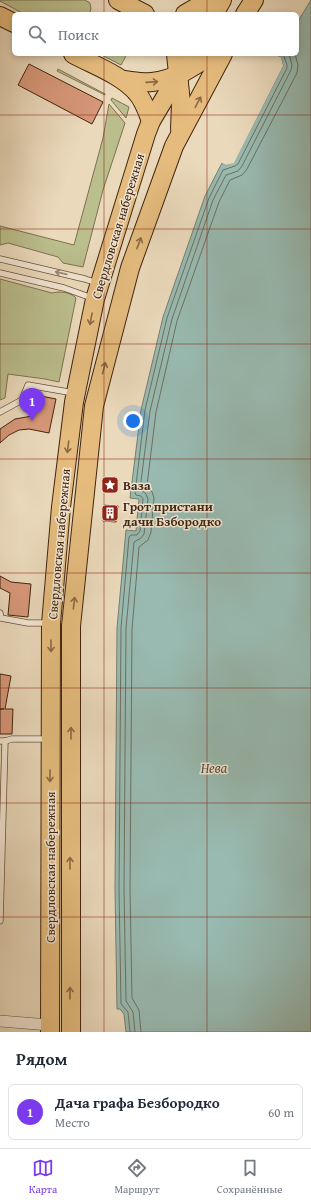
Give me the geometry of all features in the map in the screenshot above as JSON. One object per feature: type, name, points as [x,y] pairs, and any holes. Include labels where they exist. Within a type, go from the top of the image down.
[{"type":"main road","points":[[118,0],[141,12]]},
{"type":"main road","points":[[188,12],[209,0]]},
{"type":"main road","points":[[215,12],[222,0]]},
{"type":"main road","points":[[247,12],[254,0]]},
{"type":"main road","points":[[0,16],[12,22]]},
{"type":"main road","points":[[77,56],[123,80],[137,93],[145,106],[150,121]]},
{"type":"main road","points":[[123,80],[151,82],[169,79],[179,75],[176,56]]},
{"type":"main road","name":"Свердловская набережная","points":[[50,1028],[51,624],[61,507],[75,394],[97,291],[150,121],[190,56]]},
{"type":"main road","name":"Свердловская набережная","points":[[179,75],[209,56]]},
{"type":"main road","name":"Свердловская набережная","points":[[71,1032],[71,626],[94,406],[130,268],[174,146],[222,56]]},
{"type":"main road","name":"Свердловская набережная","points":[[179,75],[181,103],[179,136]]},
{"type":"street","points":[[0,1022],[50,1028]]},
{"type":"lane","points":[[0,259],[85,279],[97,291]]},
{"type":"lane","points":[[0,273],[64,288],[97,291]]},
{"type":"lane","points":[[0,412],[22,400],[28,385],[75,394]]},
{"type":"lane","points":[[0,614],[1,618],[51,624]]},
{"type":"lane","points":[[0,921],[2,741],[12,739],[50,739]]},
{"type":"green space","points":[[85,0],[90,3],[91,9],[90,12],[20,12],[0,1]]},
{"type":"green space","points":[[104,56],[126,56],[121,65]]},
{"type":"green space","points":[[58,69],[105,94],[105,95],[57,71]]},
{"type":"green space","points":[[112,98],[129,107],[126,118],[111,100]]},
{"type":"green space","points":[[109,104],[125,123],[103,190],[83,267],[63,263],[58,257],[8,243],[0,245],[0,226],[74,245],[103,138]]},
{"type":"green space","points":[[0,279],[52,293],[68,293],[76,298],[59,382],[8,374],[5,398],[0,400]]},
{"type":"water","name":"Нева","points":[[311,0],[311,1032],[126,1032],[124,1014],[120,1009],[117,1009],[115,889],[117,628],[126,530],[136,531],[139,499],[130,498],[141,410],[163,317],[205,196],[222,163],[226,165],[234,162],[283,66],[281,57],[277,56],[299,56],[299,20]]},
{"type":"pier","points":[[276,57],[281,57],[283,66],[234,163],[226,165],[222,163],[222,161],[226,163],[232,161],[281,66],[279,59]]},
{"type":"building","points":[[29,64],[103,102],[92,124],[18,85]]},
{"type":"building","points":[[36,395],[56,399],[49,433],[29,429],[19,430],[9,435],[0,443],[0,429],[15,419],[32,416]]},
{"type":"building","name":"Грот пристани дачи Бзбородко","points":[[104,505],[118,506],[116,522],[103,521]]},
{"type":"building","points":[[0,576],[11,582],[31,584],[28,617],[8,615],[10,593],[0,588]]},
{"type":"building","points":[[0,674],[11,676],[5,709],[13,709],[12,734],[0,734]]},
{"type":"place","name":"Дача графа Безбородко","points":[[32,421]]},
{"type":"place","name":"Ваза","points":[[110,485]]},
{"type":"place","name":"Грот пристани дачи Бзбородко","points":[[110,513]]}]
